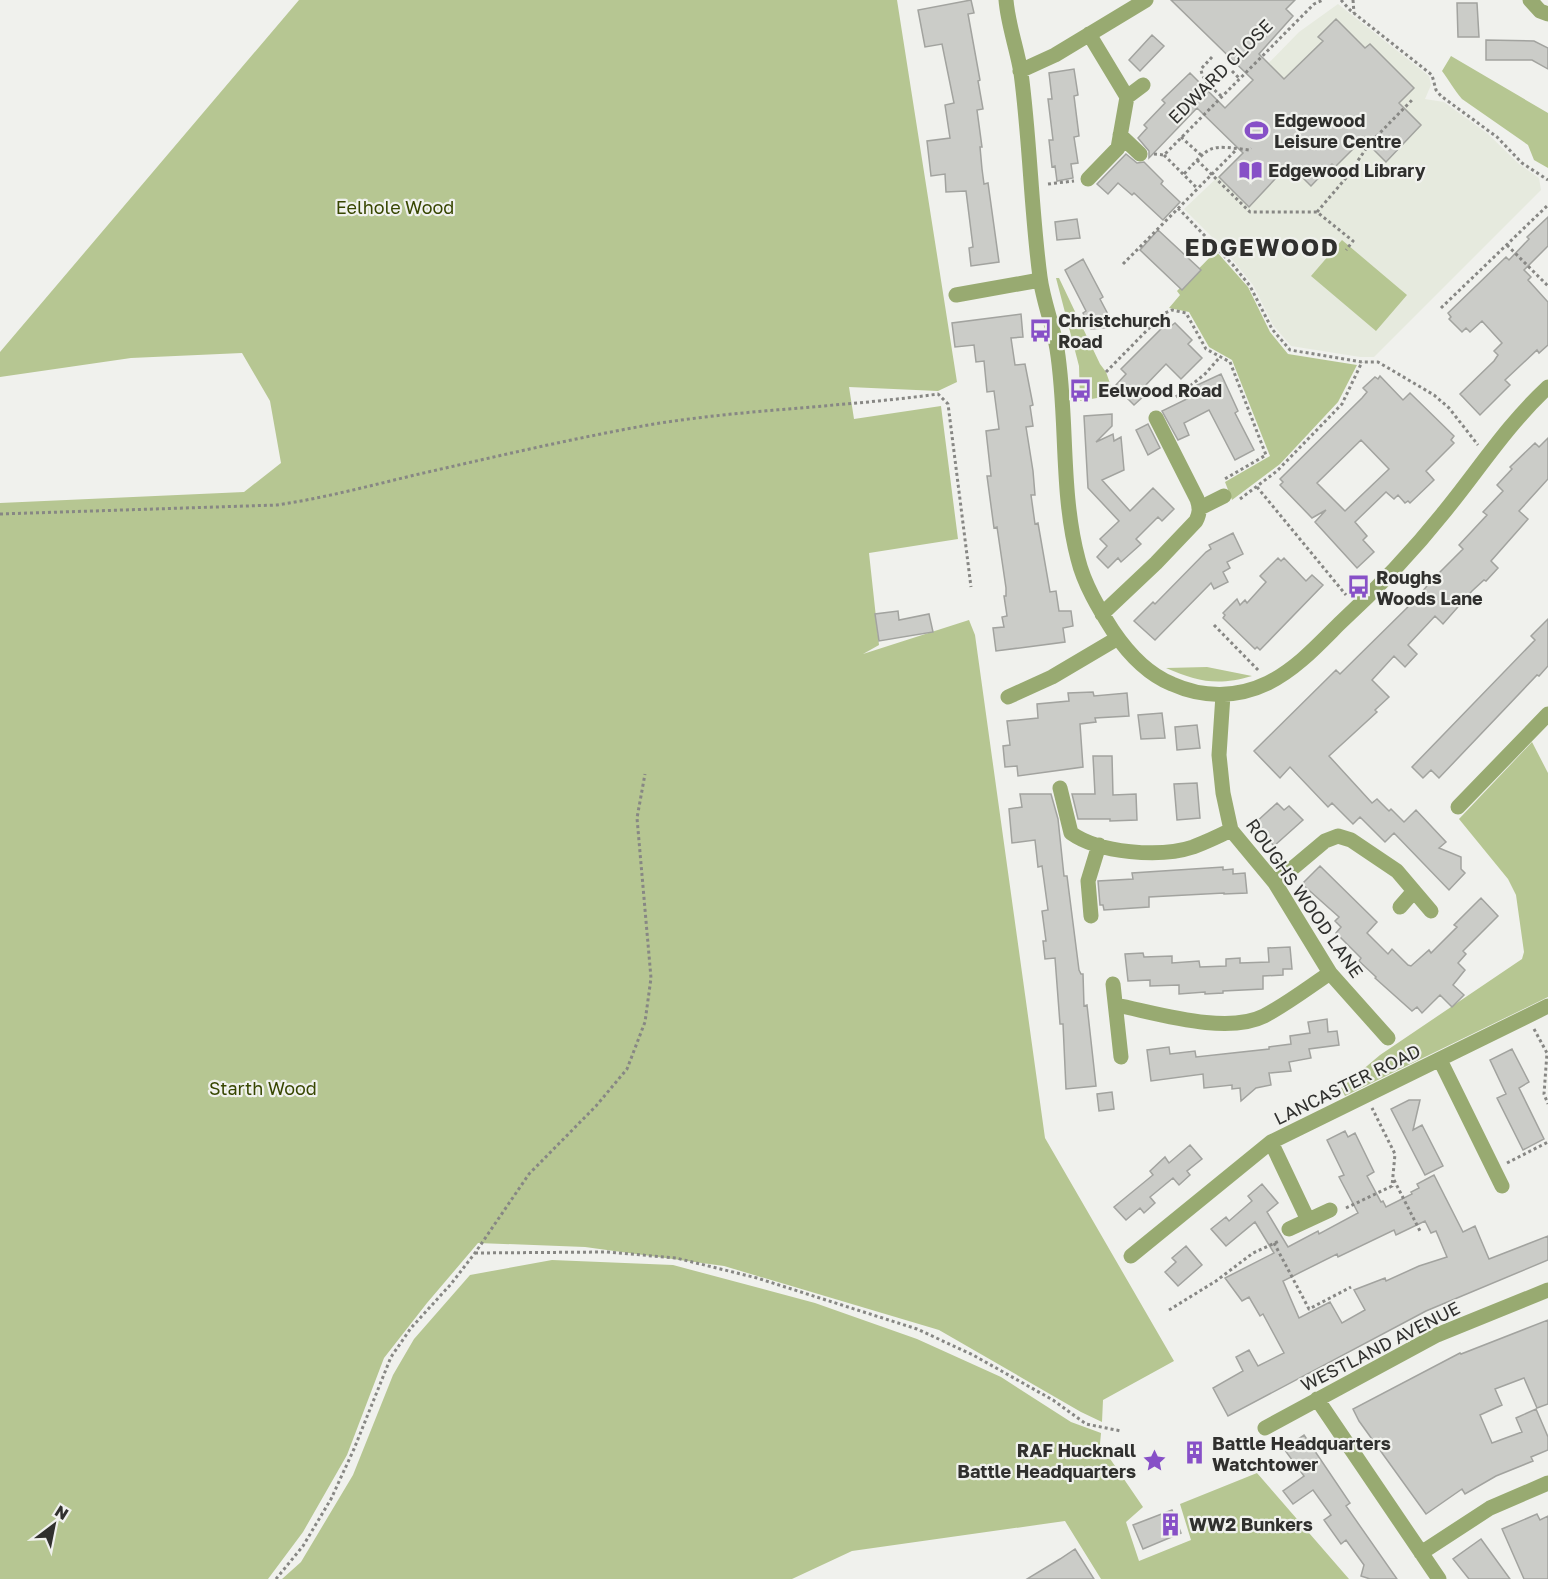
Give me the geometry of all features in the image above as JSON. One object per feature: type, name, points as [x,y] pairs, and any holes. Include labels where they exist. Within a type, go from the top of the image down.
[{"type":"street","points":[[1006,0],[1020,71],[1040,280],[1055,337],[1061,378],[1071,523],[1078,561],[1102,614],[1118,638],[1132,656],[1165,682],[1204,694],[1222,695],[1243,692],[1264,685],[1297,664],[1357,608],[1444,512],[1517,417],[1548,387]]},
{"type":"street","points":[[1020,71],[1055,55],[1146,0]]},
{"type":"street","points":[[1530,0],[1540,11],[1548,14]]},
{"type":"street","points":[[1088,179],[1118,148],[1127,97],[1089,34]]},
{"type":"street","points":[[1127,97],[1143,85]]},
{"type":"street","points":[[1121,131],[1140,154]]},
{"type":"street","points":[[956,295],[1040,280]]},
{"type":"street","points":[[1102,614],[1197,521],[1200,508],[1156,418]]},
{"type":"street","points":[[1200,508],[1226,501]]},
{"type":"street","points":[[1008,697],[1052,677],[1118,638]]},
{"type":"street","name":"ROUGHS WOOD LANE","points":[[1222,695],[1220,755],[1223,793],[1232,830],[1275,883],[1330,973],[1388,1038]]},
{"type":"street","points":[[1458,807],[1548,714]]},
{"type":"street","points":[[1060,788],[1071,833],[1099,845],[1148,853],[1170,852],[1192,847],[1232,830]]},
{"type":"street","points":[[1275,883],[1324,841],[1338,836],[1351,840],[1397,871],[1431,911]]},
{"type":"street","points":[[1091,916],[1088,881],[1099,845]]},
{"type":"street","points":[[1400,907],[1414,891]]},
{"type":"street","points":[[1116,1005],[1211,1023],[1248,1022],[1265,1016],[1330,973]]},
{"type":"street","points":[[1113,984],[1121,1057]]},
{"type":"street","name":"LANCASTER ROAD","points":[[1131,1256],[1271,1142],[1548,1008]]},
{"type":"street","name":"LANCASTER ROAD","points":[[1440,1060],[1502,1186]]},
{"type":"street","name":"LANCASTER ROAD","points":[[1271,1142],[1308,1220]]},
{"type":"street","points":[[1289,1229],[1330,1210]]},
{"type":"street","name":"WESTLAND AVENUE","points":[[1265,1428],[1437,1335],[1548,1290]]},
{"type":"street","points":[[1317,1399],[1439,1579]]},
{"type":"street","points":[[1421,1553],[1490,1508],[1548,1484]]},
{"type":"path","name":"EDWARD CLOSE","points":[[1164,155],[1314,2],[1323,0]]},
{"type":"path","points":[[1341,0],[1432,75],[1436,90],[1441,96],[1497,137],[1522,163],[1548,180]]},
{"type":"path","points":[[1353,0],[1354,13]]},
{"type":"path","points":[[1212,57],[1201,69],[1201,73],[1222,97]]},
{"type":"path","points":[[1232,71],[1240,78]]},
{"type":"path","points":[[1317,212],[1346,178],[1370,143],[1413,99]]},
{"type":"path","points":[[1181,137],[1201,155]]},
{"type":"path","points":[[1184,174],[1201,155],[1214,147],[1248,150],[1251,148]]},
{"type":"path","points":[[1123,264],[1237,149]]},
{"type":"path","points":[[1140,154],[1164,155],[1198,189]]},
{"type":"path","points":[[1197,160],[1250,212],[1317,212],[1353,241],[1346,250]]},
{"type":"path","points":[[1031,186],[1088,179]]},
{"type":"path","points":[[1441,308],[1548,205]]},
{"type":"path","points":[[1178,208],[1218,248],[1250,286],[1272,329],[1290,350],[1362,362],[1378,362],[1434,395],[1459,420],[1486,456]]},
{"type":"path","points":[[1507,245],[1548,286]]},
{"type":"path","points":[[1106,372],[1163,314],[1172,310],[1186,313],[1206,349],[1230,362],[1266,454],[1217,483],[1226,501],[1257,487],[1277,471],[1342,404],[1362,362]]},
{"type":"path","points":[[1176,397],[1205,374],[1220,357]]},
{"type":"path","points":[[0,514],[277,505],[320,499],[540,447],[652,424],[938,394],[948,404],[971,587]]},
{"type":"path","points":[[1257,487],[1357,608]]},
{"type":"path","points":[[1214,625],[1262,673]]},
{"type":"path","points":[[276,1579],[303,1546],[331,1498],[354,1449],[391,1357],[411,1328],[451,1284],[475,1253],[529,1174],[596,1107],[627,1069],[645,1022],[651,978],[637,818],[645,774]]},
{"type":"path","points":[[1527,1017],[1547,1053],[1544,1094],[1548,1104]]},
{"type":"path","points":[[1330,1210],[1336,1213],[1392,1186],[1395,1154],[1366,1096]]},
{"type":"path","points":[[1494,1170],[1548,1142]]},
{"type":"path","points":[[1393,1178],[1422,1233]]},
{"type":"path","points":[[1169,1310],[1216,1281],[1252,1253],[1287,1236],[1289,1229]]},
{"type":"path","points":[[1274,1243],[1309,1309],[1351,1287]]},
{"type":"path","points":[[475,1253],[607,1252],[676,1258],[757,1278],[917,1329],[973,1355],[1053,1400],[1086,1424],[1121,1431]]},
{"type":"shaded area","points":[[1338,4],[1429,76],[1431,85],[1425,99],[1444,102],[1488,134],[1519,164],[1539,178],[1541,190],[1374,357],[1360,357],[1291,346],[1273,325],[1253,285],[1222,247],[1184,209],[1243,153],[1235,133],[1229,139],[1211,122],[1299,32]]},
{"type":"green space","points":[[299,0],[897,0],[957,382],[938,391],[849,387],[854,419],[941,406],[958,539],[869,553],[879,645],[863,654],[969,620],[975,635],[1045,1138],[1174,1361],[1103,1400],[1102,1422],[939,1330],[724,1266],[585,1247],[478,1243],[384,1358],[347,1455],[303,1532],[268,1579],[0,1579],[0,503],[244,492],[281,463],[270,401],[242,353],[131,358],[0,377],[0,352]]},
{"type":"green space","points":[[1451,56],[1548,113],[1548,168],[1534,160],[1528,145],[1462,99],[1442,71]]},
{"type":"green space","points":[[1342,240],[1407,295],[1376,331],[1311,276]]},
{"type":"green space","points":[[1216,251],[1248,287],[1270,332],[1288,354],[1357,365],[1338,402],[1280,464],[1232,500],[1225,482],[1270,456],[1232,360],[1209,347],[1189,312],[1169,308],[1180,295],[1177,291]]},
{"type":"green space","points":[[1056,278],[1059,278],[1106,372],[1114,395],[1080,401],[1079,366]]},
{"type":"green space","points":[[1207,667],[1252,676],[1218,682],[1188,677],[1166,668]]},
{"type":"green space","points":[[1532,742],[1548,773],[1548,997],[1345,1096],[1341,1088],[1380,1055],[1522,959],[1524,952],[1516,895],[1508,879],[1459,819]]},
{"type":"green space","points":[[552,1260],[673,1265],[815,1303],[917,1339],[1001,1377],[1071,1422],[1101,1433],[1100,1444],[1143,1507],[1126,1522],[1139,1561],[1191,1540],[1180,1504],[1257,1473],[1349,1579],[1101,1579],[1065,1521],[852,1551],[792,1579],[282,1579],[301,1562],[353,1475],[393,1375],[414,1339],[470,1275]]},
{"type":"building","points":[[971,0],[974,13],[968,14],[983,109],[977,110],[982,147],[980,147],[982,169],[984,184],[988,183],[999,262],[971,266],[969,248],[973,247],[966,191],[946,192],[945,174],[931,176],[927,141],[950,138],[945,105],[954,103],[942,44],[925,47],[918,10]]},
{"type":"building","points":[[1171,0],[1295,0],[1286,9],[1293,16],[1259,54],[1284,79],[1323,41],[1318,37],[1336,19],[1365,48],[1370,44],[1414,88],[1399,103],[1421,125],[1386,162],[1363,139],[1335,167],[1332,164],[1311,186],[1289,164],[1249,207],[1219,177],[1243,153],[1197,108],[1149,158],[1149,151],[1138,138],[1147,128],[1144,125],[1165,103],[1162,100],[1190,73],[1225,108],[1253,80]]},
{"type":"building","points":[[1457,3],[1477,3],[1479,37],[1458,37]]},
{"type":"building","points":[[1152,35],[1164,46],[1140,71],[1129,60]]},
{"type":"building","points":[[1486,40],[1534,41],[1548,48],[1548,69],[1532,60],[1486,60]]},
{"type":"building","points":[[1074,69],[1078,95],[1074,96],[1079,136],[1074,137],[1078,163],[1071,164],[1073,178],[1057,181],[1055,166],[1052,167],[1049,140],[1053,140],[1048,99],[1052,99],[1049,73]]},
{"type":"building","points":[[1126,154],[1137,163],[1144,162],[1163,181],[1161,184],[1180,202],[1163,220],[1134,193],[1132,195],[1118,183],[1108,194],[1097,184]]},
{"type":"building","points":[[1548,217],[1548,246],[1524,270],[1531,277],[1528,280],[1548,302],[1548,345],[1539,353],[1537,350],[1505,380],[1510,385],[1480,415],[1460,394],[1494,361],[1498,355],[1494,351],[1502,343],[1482,321],[1470,332],[1466,328],[1462,332],[1449,319],[1451,317],[1448,313],[1506,257],[1509,260],[1529,239],[1527,237]]},
{"type":"building","points":[[1077,219],[1080,238],[1057,240],[1055,222]]},
{"type":"building","points":[[1158,230],[1201,270],[1182,290],[1140,250]]},
{"type":"building","points":[[1083,259],[1103,297],[1100,299],[1111,320],[1108,321],[1112,327],[1091,329],[1083,313],[1086,311],[1065,270]]},
{"type":"building","points":[[1021,314],[1023,337],[1011,338],[1015,365],[1025,364],[1033,405],[1030,406],[1033,426],[1026,427],[1033,471],[1035,495],[1031,495],[1035,524],[1038,523],[1050,592],[1056,591],[1059,611],[1071,611],[1073,626],[1063,628],[1065,642],[996,651],[993,628],[1004,627],[1002,617],[1007,616],[1004,596],[1006,596],[1006,588],[987,476],[991,476],[986,431],[999,429],[994,391],[987,392],[984,361],[976,362],[974,345],[955,347],[952,323]]},
{"type":"building","points":[[1167,323],[1171,326],[1175,323],[1192,340],[1188,344],[1202,358],[1181,379],[1166,364],[1141,390],[1146,394],[1134,405],[1115,386],[1126,374],[1121,369]]},
{"type":"building","points":[[1221,374],[1238,411],[1235,413],[1254,450],[1235,460],[1209,410],[1184,423],[1189,435],[1178,440],[1162,411],[1197,394],[1191,388]]},
{"type":"building","points":[[1380,376],[1403,400],[1410,393],[1454,436],[1451,440],[1454,443],[1426,471],[1434,480],[1410,503],[1408,501],[1405,503],[1398,495],[1394,499],[1386,492],[1355,522],[1367,536],[1363,540],[1374,552],[1357,568],[1315,522],[1326,510],[1312,518],[1280,485],[1283,482],[1280,479],[1362,398],[1367,392],[1363,388],[1375,377],[1378,379]],"holes":[[[1361,440],[1389,469],[1345,511],[1317,483]]]},
{"type":"building","points":[[1112,414],[1112,426],[1096,442],[1113,434],[1114,441],[1121,437],[1124,470],[1102,480],[1130,511],[1153,488],[1174,509],[1162,521],[1158,517],[1136,539],[1141,544],[1121,562],[1118,558],[1108,568],[1097,557],[1107,546],[1100,539],[1119,521],[1088,488],[1084,416]]},
{"type":"building","points":[[1148,424],[1160,448],[1148,455],[1136,430]]},
{"type":"building","points":[[1548,438],[1548,479],[1519,511],[1528,519],[1491,561],[1498,568],[1472,591],[1443,624],[1435,616],[1408,645],[1417,654],[1405,667],[1394,656],[1372,680],[1389,697],[1375,710],[1377,712],[1329,756],[1372,803],[1377,799],[1404,822],[1416,810],[1446,842],[1439,848],[1461,857],[1461,869],[1465,873],[1449,890],[1394,833],[1385,842],[1360,817],[1353,824],[1332,803],[1328,807],[1290,767],[1280,778],[1254,751],[1336,670],[1340,674],[1463,549],[1459,545],[1487,515],[1483,512],[1503,491],[1497,485],[1512,469],[1510,467],[1535,443],[1539,447]]},
{"type":"building","points":[[1233,533],[1243,554],[1227,562],[1230,568],[1223,572],[1228,582],[1214,589],[1211,583],[1155,640],[1134,621],[1153,602],[1155,604],[1211,549],[1209,545]]},
{"type":"building","points":[[1278,558],[1281,561],[1284,558],[1306,581],[1312,575],[1323,585],[1260,650],[1257,647],[1255,649],[1223,618],[1225,615],[1223,613],[1237,599],[1240,605],[1245,600],[1247,603],[1266,582],[1260,576]]},
{"type":"building","points":[[898,611],[899,620],[929,614],[933,632],[879,641],[875,614]]},
{"type":"building","points":[[1548,619],[1548,666],[1439,778],[1431,770],[1423,778],[1412,767],[1535,640],[1531,636]]},
{"type":"building","points":[[1093,692],[1094,696],[1127,693],[1129,716],[1095,718],[1096,722],[1080,724],[1083,767],[1018,776],[1017,766],[1005,767],[1003,746],[1010,745],[1007,721],[1038,718],[1037,704],[1069,701],[1068,693]]},
{"type":"building","points":[[1162,713],[1165,738],[1141,739],[1138,715]]},
{"type":"building","points":[[1197,725],[1200,748],[1177,750],[1175,727]]},
{"type":"building","points":[[1093,756],[1112,756],[1113,795],[1136,794],[1137,820],[1078,819],[1072,794],[1095,794]]},
{"type":"building","points":[[1197,783],[1200,818],[1177,820],[1174,784]]},
{"type":"building","points":[[1020,794],[1051,794],[1058,819],[1064,876],[1067,876],[1079,970],[1083,974],[1084,1006],[1087,1005],[1096,1086],[1066,1089],[1063,1024],[1060,1024],[1055,958],[1045,959],[1043,941],[1046,941],[1042,911],[1048,910],[1042,866],[1038,867],[1035,840],[1012,843],[1009,809],[1022,807]]},
{"type":"building","points":[[1277,803],[1284,810],[1289,806],[1303,820],[1274,846],[1254,824]]},
{"type":"building","points":[[1320,866],[1377,922],[1367,933],[1388,954],[1392,949],[1411,966],[1429,950],[1431,953],[1457,927],[1454,925],[1481,898],[1498,916],[1463,951],[1466,954],[1458,963],[1465,970],[1453,985],[1464,995],[1452,1007],[1440,995],[1422,1013],[1417,1007],[1412,1011],[1375,978],[1359,961],[1361,958],[1336,933],[1341,927],[1335,921],[1339,917],[1302,884]]},
{"type":"building","points":[[1223,867],[1223,870],[1233,869],[1233,874],[1245,873],[1247,893],[1149,897],[1149,907],[1104,910],[1103,905],[1100,905],[1098,881],[1133,879],[1132,873]]},
{"type":"building","points":[[1290,947],[1292,969],[1283,969],[1283,975],[1263,976],[1263,989],[1179,994],[1179,985],[1150,986],[1150,980],[1128,981],[1125,954],[1143,953],[1144,957],[1172,956],[1172,963],[1199,961],[1200,967],[1226,966],[1226,959],[1240,958],[1240,963],[1269,962],[1268,948]]},
{"type":"building","points":[[1327,1019],[1328,1032],[1337,1031],[1339,1045],[1309,1049],[1311,1058],[1289,1062],[1291,1071],[1269,1073],[1271,1085],[1256,1088],[1241,1101],[1240,1088],[1232,1089],[1232,1085],[1204,1088],[1203,1074],[1151,1081],[1147,1050],[1169,1047],[1170,1054],[1195,1051],[1196,1057],[1269,1049],[1269,1047],[1291,1044],[1290,1036],[1310,1033],[1308,1022]]},
{"type":"building","points":[[1512,1049],[1529,1082],[1519,1088],[1544,1139],[1523,1150],[1497,1098],[1506,1094],[1490,1060]]},
{"type":"building","points":[[1112,1092],[1114,1109],[1099,1111],[1097,1094]]},
{"type":"building","points":[[1409,1100],[1420,1100],[1413,1130],[1422,1125],[1443,1166],[1425,1175],[1391,1109]]},
{"type":"building","points":[[1345,1131],[1348,1137],[1355,1133],[1374,1172],[1367,1176],[1386,1207],[1412,1194],[1411,1192],[1419,1188],[1417,1184],[1434,1175],[1463,1232],[1475,1226],[1489,1259],[1548,1236],[1548,1260],[1426,1311],[1228,1416],[1213,1388],[1243,1371],[1236,1357],[1249,1350],[1258,1366],[1284,1353],[1263,1314],[1260,1316],[1249,1297],[1242,1301],[1225,1278],[1274,1253],[1255,1222],[1226,1246],[1211,1229],[1226,1217],[1229,1221],[1252,1201],[1248,1196],[1262,1184],[1278,1203],[1267,1212],[1288,1247],[1318,1231],[1319,1234],[1358,1213],[1339,1177],[1344,1175],[1327,1140]],"holes":[[[1425,1221],[1431,1233],[1436,1231],[1447,1257],[1419,1266],[1386,1281],[1385,1278],[1354,1290],[1365,1310],[1342,1323],[1330,1302],[1299,1318],[1283,1281],[1337,1254],[1338,1257],[1394,1230],[1396,1235]]]},
{"type":"building","points":[[1190,1145],[1202,1159],[1187,1171],[1190,1175],[1179,1185],[1173,1178],[1150,1197],[1155,1203],[1144,1213],[1140,1208],[1126,1220],[1114,1207],[1153,1175],[1150,1171],[1165,1157],[1169,1163]]},
{"type":"building","points":[[1186,1246],[1202,1265],[1178,1286],[1165,1272],[1176,1262],[1172,1258]]},
{"type":"building","points":[[1548,1320],[1548,1404],[1537,1408],[1524,1378],[1495,1389],[1502,1405],[1480,1415],[1492,1443],[1522,1432],[1516,1418],[1536,1409],[1548,1437],[1548,1450],[1531,1457],[1533,1461],[1496,1476],[1465,1494],[1462,1489],[1426,1514],[1359,1421],[1353,1409],[1460,1353]]},
{"type":"building","points":[[1304,1435],[1350,1503],[1346,1506],[1397,1579],[1370,1579],[1361,1576],[1364,1565],[1346,1540],[1341,1544],[1324,1520],[1331,1515],[1313,1490],[1293,1504],[1283,1491],[1304,1476],[1284,1449]]},
{"type":"building","points":[[1172,1510],[1181,1533],[1143,1549],[1133,1525]]},
{"type":"building","points":[[1537,1514],[1540,1520],[1548,1516],[1548,1579],[1524,1579],[1502,1529]]},
{"type":"building","points":[[1481,1539],[1510,1579],[1469,1579],[1453,1559]]},
{"type":"building","points":[[1075,1549],[1094,1579],[1027,1579],[1060,1559]]},
{"type":"place","name":"Edgewood Leisure Centre","points":[[1256,130]]},
{"type":"place","name":"Edgewood Library","points":[[1250,170]]},
{"type":"place","name":"Christchurch Road","points":[[1040,330]]},
{"type":"place","name":"Eelwood Road","points":[[1080,390]]},
{"type":"place","name":"Roughs Woods Lane","points":[[1358,587]]},
{"type":"place","name":"Battle Headquarters Watchtower","points":[[1194,1453]]},
{"type":"place","name":"RAF Hucknall Battle Headquarters","points":[[1154,1460]]},
{"type":"place","name":"WW2 Bunkers","points":[[1171,1524]]},
{"type":"district","name":"EDGEWOOD","points":[[1262,246]]},
{"type":"park label","name":"Eelhole Wood","points":[[395,207]]},
{"type":"park label","name":"Starth Wood","points":[[263,1088]]}]
